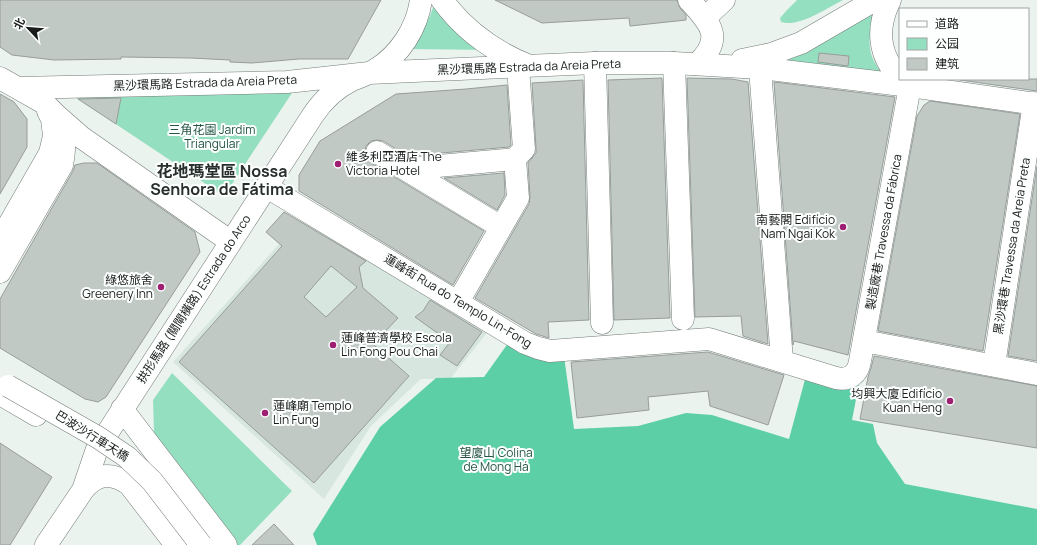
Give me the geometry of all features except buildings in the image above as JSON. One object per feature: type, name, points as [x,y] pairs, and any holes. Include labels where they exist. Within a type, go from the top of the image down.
[{"type":"main road","points":[[369,73],[390,59],[406,40],[415,22],[421,0]]},
{"type":"main road","points":[[405,169],[515,159],[524,150],[525,66],[478,38],[456,17],[442,0]]},
{"type":"main road","points":[[689,0],[706,18],[711,28],[717,48],[725,55],[738,60]]},
{"type":"main road","points":[[706,18],[724,0]]},
{"type":"main road","points":[[702,65],[771,54],[802,43],[875,0]]},
{"type":"main road","points":[[890,0],[883,21],[881,39],[886,58],[892,70],[899,76]]},
{"type":"main road","points":[[702,65],[711,48],[713,38]]},
{"type":"main road","points":[[595,63],[602,323]]},
{"type":"main road","name":"黑沙環馬路 Estrada da Areia Preta","points":[[9,83],[287,82],[369,73],[595,63],[674,63],[760,68],[904,81],[1035,104]]},
{"type":"main road","points":[[674,63],[683,319]]},
{"type":"main road","points":[[760,68],[782,361]]},
{"type":"main road","name":"拱形馬路 (關閘橫路) Estrada do Arco","points":[[83,490],[97,449],[307,125],[321,105],[333,93],[346,83],[369,73]]},
{"type":"main road","name":"製造廠巷 Travessa da Fábrica","points":[[853,376],[859,367],[864,341],[904,81]]},
{"type":"main road","points":[[287,82],[300,88],[309,100],[311,110],[307,125]]},
{"type":"main road","points":[[9,83],[50,109],[81,137],[231,242]]},
{"type":"main road","name":"黑沙環巷 Travessa da Areia Preta","points":[[994,365],[1035,104]]},
{"type":"main road","points":[[0,272],[62,165],[65,148],[63,131],[50,109]]},
{"type":"main road","points":[[0,240],[50,153],[54,136],[50,109]]},
{"type":"main road","points":[[377,152],[502,227]]},
{"type":"main road","points":[[458,302],[518,198],[515,159]]},
{"type":"main road","name":"蓮峰街 Rua do Templo Lin-Fong","points":[[267,187],[525,343],[538,348],[550,351],[709,339],[842,379],[853,376]]},
{"type":"main road","points":[[864,341],[1037,374]]},
{"type":"main road","points":[[2,384],[97,449]]},
{"type":"main road","name":"巴波沙行車天橋","points":[[2,384],[99,438],[127,457],[152,481],[201,545]]},
{"type":"main road","points":[[125,405],[226,545]]},
{"type":"main road","points":[[46,545],[90,482],[100,477],[110,475],[120,478],[129,484],[176,545]]},
{"type":"shaded area","name":"蓮峰普濟學校 Escola Lin Fong Pou Chai","points":[[306,214],[491,328],[450,379],[421,379],[371,426],[324,499],[173,362]]},
{"type":"green space","points":[[435,0],[492,50],[406,49],[427,21]]},
{"type":"green space","points":[[797,0],[843,0],[804,20],[788,23],[781,22],[780,18]]},
{"type":"green space","points":[[874,13],[870,31],[871,55],[874,62],[886,77],[778,63]]},
{"type":"green space","name":"三角花園 Jardim Triangular","points":[[292,93],[224,196],[72,95]]},
{"type":"green space","name":"望廈山 Colina de Mong Há","points":[[511,339],[564,356],[574,429],[638,426],[686,413],[712,415],[789,439],[807,372],[859,384],[852,420],[873,424],[877,443],[905,484],[1037,509],[1037,545],[317,545],[313,534],[380,427],[436,378],[484,377]]},
{"type":"green space","points":[[172,373],[292,491],[240,545],[235,545],[154,433],[153,400]]},
{"type":"place","name":"維多利亞酒店 The Victoria Hotel","points":[[338,164]]},
{"type":"place","name":"南藝閣 Edifício Nam Ngai Kok","points":[[843,227]]},
{"type":"place","name":"綠悠旅舍 Greenery Inn","points":[[161,287]]},
{"type":"place","name":"蓮峰普濟學校 Escola Lin Fong Pou Chai","points":[[333,345]]},
{"type":"place","name":"均興大廈 Edifício Kuan Heng","points":[[950,401]]},
{"type":"place","name":"蓮峰廟 Templo Lin Fung","points":[[265,413]]},
{"type":"district","name":"花地瑪堂區 Nossa Senhora de Fátima","points":[[222,180]]}]
